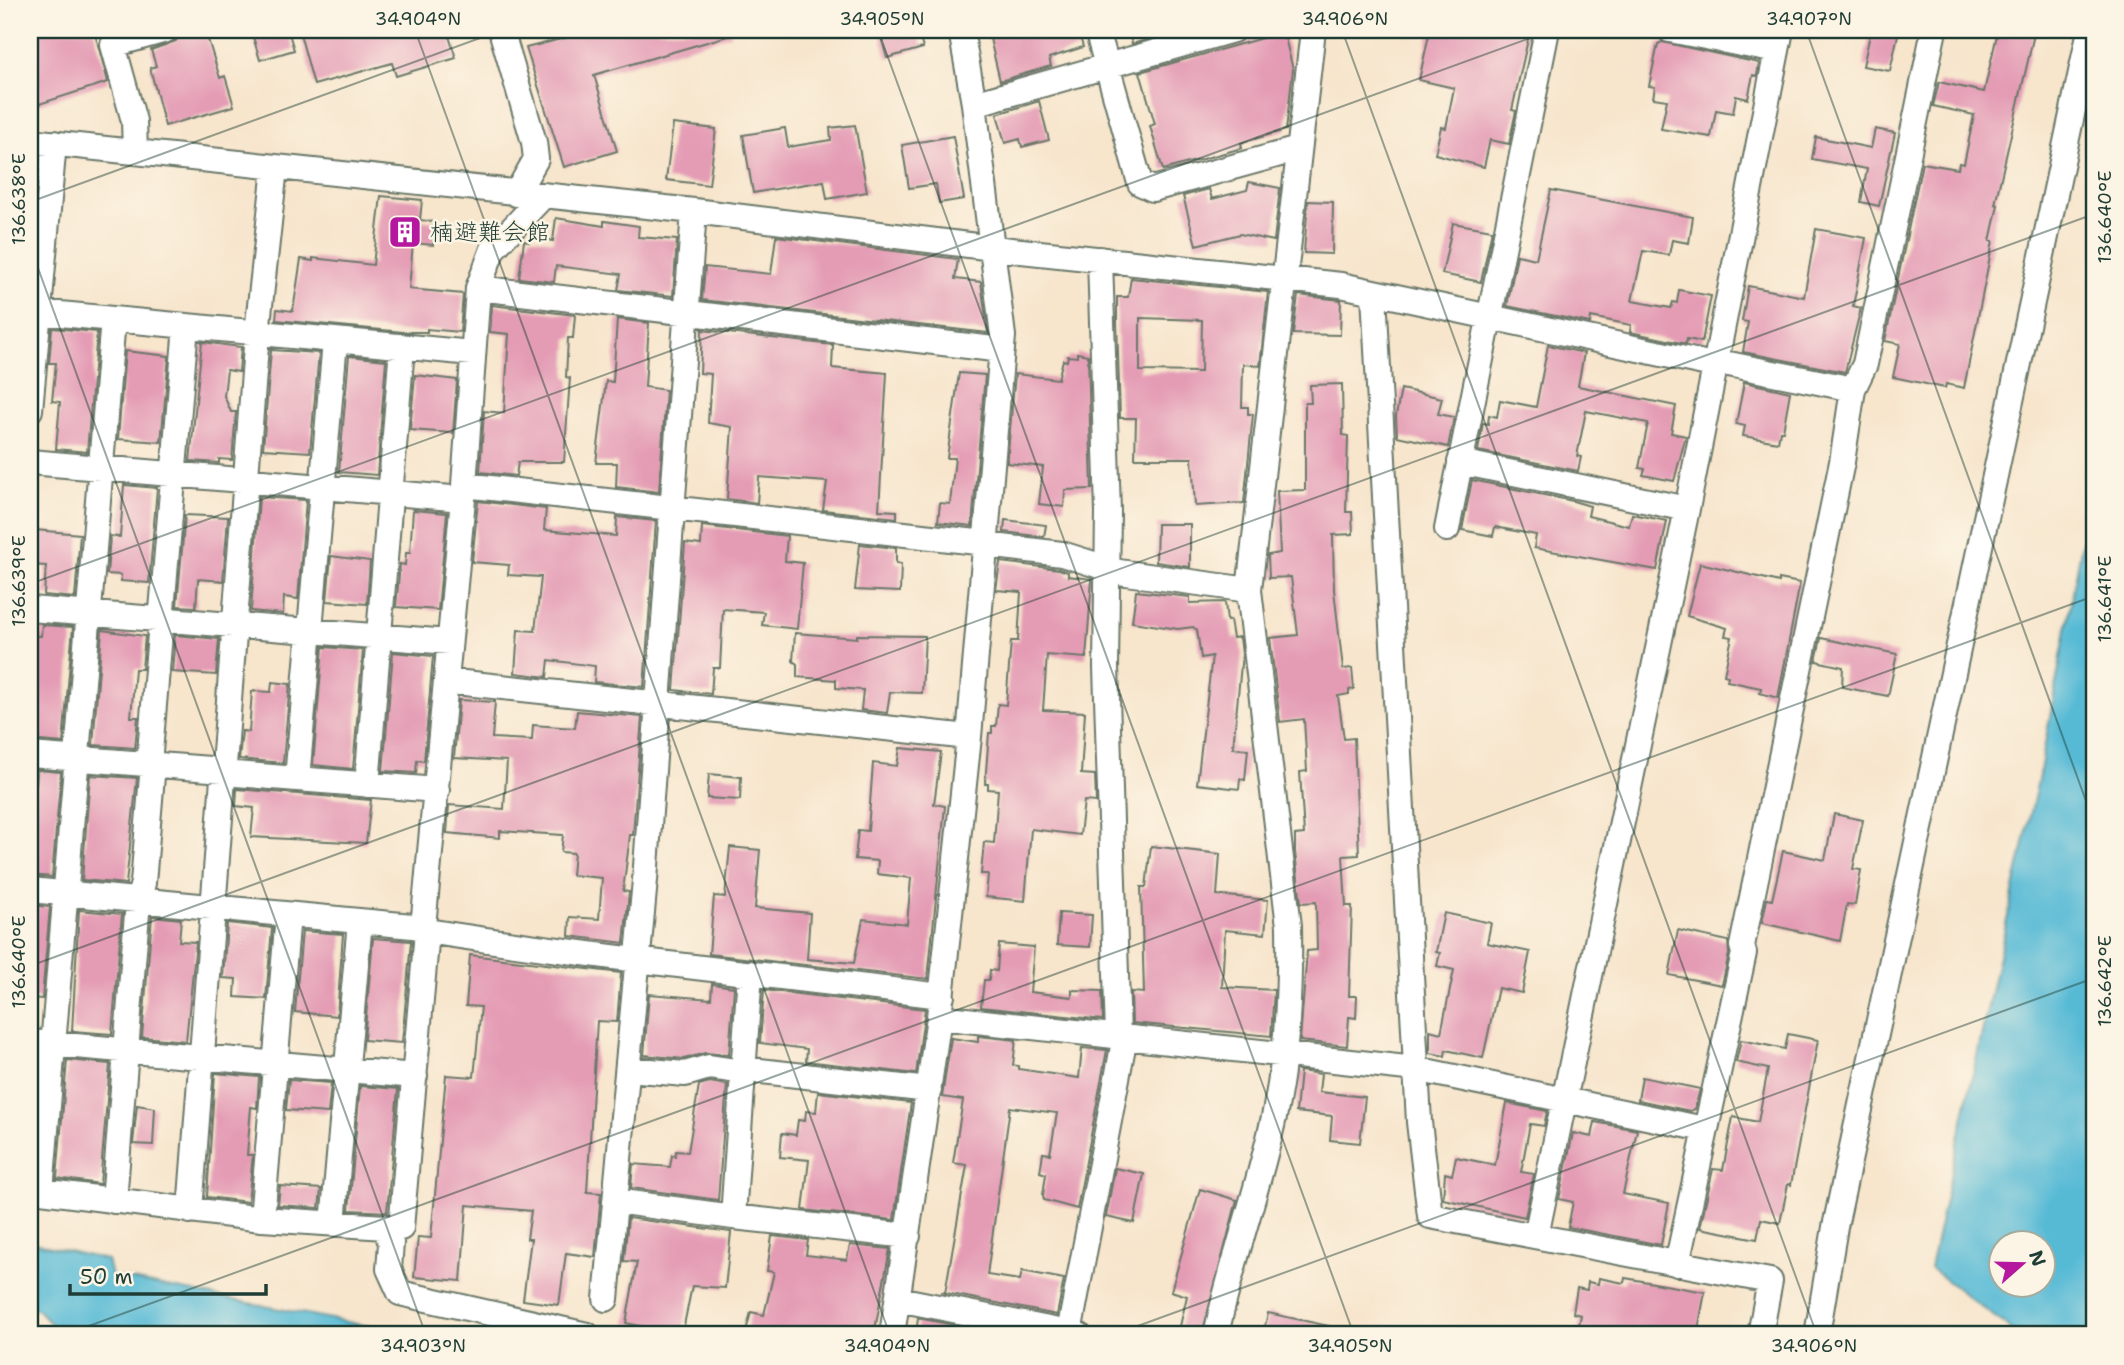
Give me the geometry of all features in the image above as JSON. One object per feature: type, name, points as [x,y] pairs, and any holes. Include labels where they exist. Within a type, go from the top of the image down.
[{"type":"street","points":[[135,151],[134,121],[113,45],[166,30]]},
{"type":"street","points":[[501,30],[534,142],[536,159],[516,194]]},
{"type":"street","points":[[892,1335],[940,1006],[969,737],[1002,350],[992,238],[961,30]]},
{"type":"street","points":[[1097,30],[1140,183],[1153,189],[1298,149]]},
{"type":"street","points":[[974,104],[1233,30]]},
{"type":"street","points":[[1216,1335],[1227,1282],[1276,1108],[1290,978],[1289,926],[1249,590],[1313,30]]},
{"type":"street","points":[[1447,529],[1547,30]]},
{"type":"street","points":[[1536,1236],[1687,509],[1713,363],[1779,40],[1670,30]]},
{"type":"street","points":[[1677,1264],[1703,1129],[1744,953],[1742,946],[1842,462],[1853,389],[1865,364],[1934,30]]},
{"type":"street","points":[[1817,1335],[1835,1227],[2090,30]]},
{"type":"street","points":[[30,141],[516,194],[992,238],[1100,259],[1284,267],[1374,294],[1488,319],[1853,389]]},
{"type":"street","points":[[30,410],[54,143]]},
{"type":"street","points":[[190,1211],[257,333],[275,168]]},
{"type":"street","points":[[113,319],[67,894],[41,1043],[41,1191],[262,1219],[401,1228],[449,642],[464,492],[478,288],[493,249],[544,195]]},
{"type":"street","points":[[606,1299],[658,705],[694,211]]},
{"type":"street","points":[[898,1299],[1074,1334],[1121,1036],[1106,569],[1107,484],[1100,259]]},
{"type":"street","points":[[478,288],[1002,350]]},
{"type":"street","points":[[1374,294],[1416,1069],[1430,1216],[1770,1282],[1760,1335]]},
{"type":"street","points":[[39,312],[472,353]]},
{"type":"street","points":[[114,1201],[138,901],[143,883],[186,326]]},
{"type":"street","points":[[297,779],[335,341]]},
{"type":"street","points":[[367,785],[402,347]]},
{"type":"street","points":[[30,462],[390,493],[464,492],[673,506],[1062,554],[1106,569],[1249,590]]},
{"type":"street","points":[[1460,462],[1687,509]]},
{"type":"street","points":[[30,609],[449,642]]},
{"type":"street","points":[[446,681],[969,737]]},
{"type":"street","points":[[30,755],[437,790]]},
{"type":"street","points":[[30,890],[360,921],[636,960],[750,973],[1121,1036],[1416,1069],[1566,1098],[1703,1129]]},
{"type":"street","points":[[262,1219],[288,915]]},
{"type":"street","points":[[333,1223],[360,921]]},
{"type":"street","points":[[733,1217],[750,973]]},
{"type":"street","points":[[41,1043],[415,1076]]},
{"type":"street","points":[[628,1069],[685,1074],[709,1067],[929,1090]]},
{"type":"street","points":[[615,1201],[908,1236]]},
{"type":"street","points":[[385,1227],[391,1242],[389,1269],[400,1293],[587,1335]]},
{"type":"water","points":[[2094,477],[2094,1335],[2019,1335],[1930,1268],[2040,771]]},
{"type":"water","points":[[30,1242],[107,1260],[111,1276],[414,1335],[88,1335],[55,1328],[38,1310],[30,1307]]},
{"type":"building","points":[[30,30],[94,30],[108,82],[30,107]]},
{"type":"building","points":[[180,30],[205,30],[220,78],[225,76],[234,106],[165,126],[150,68],[156,66],[151,50],[176,41]]},
{"type":"building","points":[[251,30],[288,30],[294,50],[260,60]]},
{"type":"building","points":[[299,30],[447,30],[456,58],[396,76],[392,63],[314,85]]},
{"type":"building","points":[[596,30],[730,30],[731,35],[594,75],[617,151],[564,167],[526,48]]},
{"type":"building","points":[[879,30],[917,30],[923,48],[887,58]]},
{"type":"building","points":[[988,30],[1078,30],[1083,47],[1049,58],[1051,66],[1000,81]]},
{"type":"building","points":[[1128,30],[1180,30],[1132,44]]},
{"type":"building","points":[[1430,30],[1505,30],[1529,35],[1512,110],[1516,111],[1509,144],[1490,140],[1484,167],[1435,154],[1441,127],[1446,128],[1454,88],[1419,80]]},
{"type":"building","points":[[1871,30],[1899,30],[1890,71],[1863,66]]},
{"type":"building","points":[[1998,30],[2035,30],[1995,204],[1998,205],[1990,241],[1993,241],[1964,388],[1946,384],[1945,388],[1893,377],[1900,344],[1885,341],[1922,163],[1958,169],[1959,163],[1964,164],[1974,115],[1933,106],[1939,82],[1984,92]]},
{"type":"building","points":[[1273,35],[1285,38],[1293,69],[1286,130],[1241,143],[1242,148],[1163,170],[1150,126],[1155,124],[1140,72]]},
{"type":"building","points":[[1662,42],[1759,63],[1757,76],[1753,75],[1748,99],[1736,96],[1733,113],[1716,110],[1711,137],[1661,129],[1667,100],[1653,98],[1655,87],[1649,86],[1658,44]]},
{"type":"building","points":[[1039,101],[1049,140],[1022,147],[1020,139],[1005,143],[997,114]]},
{"type":"building","points":[[673,124],[716,129],[709,185],[666,180]]},
{"type":"building","points":[[855,125],[867,192],[827,199],[824,181],[753,193],[743,135],[785,128],[788,147],[831,140],[830,128]]},
{"type":"building","points":[[1875,129],[1895,133],[1879,206],[1861,202],[1867,169],[1812,159],[1816,137],[1871,148]]},
{"type":"building","points":[[953,136],[964,199],[939,203],[936,184],[909,188],[902,145]]},
{"type":"building","points":[[1249,182],[1280,188],[1274,241],[1240,234],[1196,245],[1183,196],[1209,189],[1212,199],[1247,190]]},
{"type":"building","points":[[1551,190],[1693,217],[1689,243],[1672,240],[1669,255],[1643,251],[1632,301],[1671,308],[1673,302],[1677,303],[1679,290],[1711,296],[1702,342],[1687,339],[1686,344],[1630,332],[1631,325],[1591,317],[1590,323],[1507,306],[1517,255],[1536,259]]},
{"type":"building","points":[[381,196],[422,200],[420,220],[435,222],[433,245],[413,243],[409,289],[463,294],[460,332],[427,329],[427,332],[403,332],[276,320],[277,309],[293,311],[301,259],[373,265]]},
{"type":"building","points":[[1308,201],[1333,202],[1332,254],[1304,253]]},
{"type":"building","points":[[556,218],[604,226],[604,221],[639,226],[638,237],[677,240],[673,296],[618,290],[621,274],[556,266],[554,282],[519,278],[524,241],[529,242],[530,237],[553,241]]},
{"type":"building","points":[[1453,223],[1492,230],[1481,282],[1442,274]]},
{"type":"building","points":[[1816,229],[1866,238],[1853,306],[1861,308],[1845,372],[1743,352],[1748,322],[1742,321],[1748,286],[1804,297]]},
{"type":"building","points":[[776,236],[958,259],[955,279],[981,282],[988,333],[702,300],[705,267],[771,274]]},
{"type":"building","points":[[1131,278],[1268,292],[1260,366],[1243,364],[1242,407],[1248,407],[1248,414],[1253,414],[1244,503],[1195,506],[1192,458],[1135,458],[1136,418],[1120,418],[1117,297],[1128,297]],"holes":[[[1140,318],[1202,320],[1201,372],[1140,371]]]},
{"type":"building","points":[[1298,295],[1341,300],[1340,335],[1293,334]]},
{"type":"building","points":[[492,305],[575,315],[573,338],[568,338],[566,377],[570,378],[564,462],[518,462],[516,476],[480,472],[484,411],[504,413],[509,334],[490,332]]},
{"type":"building","points":[[617,319],[649,323],[645,387],[666,390],[659,492],[616,487],[617,463],[596,463],[606,381],[613,382]]},
{"type":"building","points":[[52,328],[97,332],[87,452],[56,449],[60,402],[52,401],[56,363],[49,363]]},
{"type":"building","points":[[702,330],[833,345],[832,368],[887,373],[879,510],[897,511],[897,518],[823,510],[827,482],[759,477],[757,503],[727,499],[732,427],[708,423],[711,374],[700,373]]},
{"type":"building","points":[[202,342],[241,347],[239,372],[227,370],[224,396],[231,412],[236,412],[232,460],[219,459],[219,463],[190,461]]},
{"type":"building","points":[[1548,345],[1584,353],[1578,386],[1676,406],[1671,433],[1686,436],[1674,481],[1643,475],[1645,469],[1639,468],[1648,423],[1586,411],[1577,456],[1581,457],[1578,471],[1478,451],[1483,423],[1488,424],[1489,415],[1497,417],[1500,400],[1536,407]]},
{"type":"building","points":[[271,350],[319,353],[310,452],[263,449]]},
{"type":"building","points":[[125,351],[169,356],[161,442],[118,439]]},
{"type":"building","points":[[1077,353],[1088,355],[1092,489],[1065,490],[1064,507],[1039,504],[1043,467],[1007,463],[1015,374],[1058,379],[1063,360],[1067,361],[1068,356],[1077,357]]},
{"type":"building","points":[[349,356],[386,360],[377,475],[339,472]]},
{"type":"building","points":[[959,373],[985,375],[972,526],[938,522],[940,503],[950,504],[955,458],[947,458]]},
{"type":"building","points":[[415,375],[457,380],[453,433],[410,430]]},
{"type":"building","points":[[1744,382],[1790,392],[1783,431],[1780,431],[1778,442],[1743,436],[1745,426],[1736,424]]},
{"type":"building","points":[[1342,384],[1343,435],[1348,436],[1346,512],[1352,512],[1353,534],[1333,535],[1334,590],[1343,669],[1352,668],[1354,689],[1349,690],[1349,694],[1338,696],[1344,739],[1354,738],[1359,855],[1343,856],[1346,906],[1352,906],[1349,996],[1357,996],[1356,1018],[1349,1017],[1347,1046],[1300,1041],[1307,951],[1317,950],[1316,902],[1301,903],[1295,852],[1295,835],[1304,834],[1300,772],[1307,771],[1304,719],[1280,722],[1270,638],[1298,635],[1291,577],[1269,578],[1268,555],[1280,553],[1277,491],[1305,490],[1305,403],[1311,403],[1310,385]]},
{"type":"building","points":[[1401,389],[1442,398],[1438,414],[1454,417],[1448,447],[1397,436],[1396,416]]},
{"type":"building","points":[[1472,480],[1573,501],[1590,506],[1588,516],[1629,526],[1632,514],[1667,521],[1657,570],[1534,548],[1536,535],[1495,527],[1493,536],[1462,530]]},
{"type":"building","points":[[124,485],[157,488],[149,583],[121,581],[121,575],[107,574],[110,536],[120,537]]},
{"type":"building","points":[[259,497],[306,500],[298,599],[284,597],[283,614],[251,611]]},
{"type":"building","points":[[478,501],[546,509],[544,530],[616,536],[617,517],[656,521],[644,687],[594,682],[595,666],[549,660],[547,677],[515,673],[518,630],[535,631],[541,577],[508,575],[509,565],[472,562]]},
{"type":"building","points":[[413,510],[447,513],[438,610],[396,607],[400,564],[405,565],[406,553],[410,553]]},
{"type":"building","points":[[185,515],[228,517],[223,581],[198,579],[196,607],[177,606]]},
{"type":"building","points":[[1005,520],[1046,525],[1044,537],[1004,532]]},
{"type":"building","points":[[1157,524],[1190,524],[1190,567],[1156,562]]},
{"type":"building","points":[[702,526],[787,536],[785,561],[803,563],[797,629],[762,625],[764,612],[723,609],[720,668],[713,668],[711,694],[674,690],[685,543],[701,545]]},
{"type":"building","points":[[35,530],[80,534],[75,598],[44,595],[46,566],[32,565]]},
{"type":"building","points":[[860,544],[896,548],[896,563],[901,564],[900,592],[855,590]]},
{"type":"building","points":[[331,556],[370,561],[367,604],[327,601]]},
{"type":"building","points":[[1000,562],[1059,569],[1068,572],[1068,576],[1092,579],[1086,658],[1047,655],[1043,710],[1085,712],[1081,774],[1095,775],[1096,802],[1084,801],[1080,835],[1031,829],[1025,901],[986,897],[988,874],[981,874],[984,842],[994,843],[998,790],[988,789],[988,784],[985,784],[989,733],[992,733],[992,726],[996,726],[998,704],[1006,705],[1011,641],[1018,641],[1021,592],[996,590]]},
{"type":"building","points":[[1700,563],[1779,582],[1779,579],[1800,583],[1778,698],[1760,693],[1761,688],[1727,681],[1728,676],[1724,675],[1732,637],[1725,636],[1727,628],[1687,616]]},
{"type":"building","points":[[1136,591],[1190,597],[1190,603],[1225,602],[1227,621],[1230,620],[1233,638],[1240,637],[1242,654],[1233,748],[1248,749],[1245,780],[1240,779],[1239,789],[1197,784],[1212,656],[1201,658],[1197,630],[1193,627],[1178,629],[1132,622]]},
{"type":"building","points":[[42,625],[73,627],[63,743],[30,740],[33,636],[41,636]]},
{"type":"building","points":[[102,630],[145,636],[142,669],[135,669],[131,717],[138,717],[135,748],[93,745]]},
{"type":"building","points":[[795,633],[857,638],[857,635],[925,636],[922,693],[890,692],[887,713],[861,710],[863,690],[836,688],[836,680],[797,677],[797,664],[793,661]]},
{"type":"building","points":[[175,635],[219,639],[216,675],[172,672]]},
{"type":"building","points":[[1821,638],[1897,654],[1888,696],[1842,687],[1843,667],[1816,661]]},
{"type":"building","points":[[323,647],[363,650],[353,769],[313,765]]},
{"type":"building","points":[[393,652],[433,656],[424,761],[417,760],[416,773],[383,771]]},
{"type":"building","points":[[272,682],[290,684],[283,763],[239,759],[242,731],[249,732],[252,691],[271,692]]},
{"type":"building","points":[[459,700],[495,702],[492,738],[532,740],[533,725],[575,728],[577,711],[642,717],[633,835],[630,835],[623,891],[629,892],[624,943],[569,936],[570,917],[599,919],[602,878],[572,875],[574,853],[561,852],[563,835],[500,831],[500,838],[447,833],[449,805],[504,809],[507,761],[454,758]]},
{"type":"building","points":[[900,748],[941,752],[934,804],[945,806],[928,979],[709,954],[714,896],[725,897],[730,847],[760,850],[755,908],[810,913],[807,959],[854,963],[863,919],[907,924],[911,878],[877,874],[878,861],[855,859],[858,830],[868,831],[873,763],[897,766]]},
{"type":"building","points":[[37,770],[61,772],[52,877],[30,875],[30,785],[36,785]]},
{"type":"building","points":[[709,774],[741,777],[740,800],[707,798]]},
{"type":"building","points":[[90,775],[137,778],[126,884],[82,880]]},
{"type":"building","points":[[237,789],[371,800],[366,843],[251,837],[254,808],[236,806]]},
{"type":"building","points":[[1834,814],[1863,820],[1853,869],[1861,870],[1855,905],[1847,904],[1840,941],[1762,923],[1767,899],[1772,900],[1783,851],[1825,860]]},
{"type":"building","points":[[1151,846],[1220,854],[1217,895],[1268,900],[1265,934],[1225,930],[1222,987],[1274,990],[1271,1036],[1132,1023],[1131,992],[1144,993],[1141,887],[1146,887]]},
{"type":"building","points":[[30,905],[50,907],[42,999],[30,998]]},
{"type":"building","points":[[79,910],[122,914],[112,1034],[72,1031]]},
{"type":"building","points":[[1059,913],[1092,915],[1090,947],[1057,945]]},
{"type":"building","points":[[1444,913],[1491,923],[1487,943],[1530,952],[1522,993],[1498,988],[1483,1058],[1446,1050],[1445,1056],[1430,1053],[1430,1030],[1441,1033],[1454,970],[1437,966],[1440,953],[1436,952]]},
{"type":"building","points":[[152,916],[181,919],[179,941],[196,942],[186,1041],[142,1037]]},
{"type":"building","points":[[227,923],[272,928],[266,999],[235,997],[236,979],[223,978]]},
{"type":"building","points":[[1678,930],[1728,941],[1729,954],[1722,985],[1669,975]]},
{"type":"building","points":[[302,931],[343,934],[337,1016],[295,1012]]},
{"type":"building","points":[[373,938],[411,941],[402,1043],[364,1040]]},
{"type":"building","points":[[999,944],[1034,947],[1030,992],[1072,997],[1072,990],[1102,991],[1103,1020],[981,1007],[984,980],[989,980],[990,970],[997,971]]},
{"type":"building","points":[[470,955],[621,973],[617,1022],[597,1021],[587,1192],[601,1193],[595,1257],[566,1253],[559,1305],[523,1300],[531,1239],[527,1239],[531,1211],[467,1205],[461,1281],[414,1277],[418,1237],[431,1238],[446,1075],[474,1077],[481,1007],[466,1006]]},
{"type":"building","points":[[712,984],[734,987],[729,1055],[705,1053],[684,1059],[644,1055],[649,994],[711,999]]},
{"type":"building","points":[[764,990],[925,1009],[916,1074],[806,1061],[807,1049],[760,1043]]},
{"type":"building","points":[[1788,1034],[1818,1040],[1791,1185],[1788,1184],[1780,1223],[1761,1219],[1757,1239],[1700,1228],[1713,1169],[1723,1170],[1733,1117],[1758,1122],[1768,1069],[1736,1062],[1741,1040],[1785,1049]]},
{"type":"building","points":[[978,1036],[1016,1040],[1013,1065],[1018,1066],[1018,1069],[1079,1078],[1082,1048],[1107,1050],[1077,1209],[1044,1200],[1046,1174],[1040,1172],[1043,1153],[1050,1154],[1057,1113],[1010,1107],[987,1275],[1020,1280],[1022,1271],[1064,1279],[1057,1315],[945,1293],[967,1165],[953,1163],[963,1100],[942,1097],[951,1038],[978,1042]]},
{"type":"building","points":[[30,1057],[37,1058],[30,1146]]},
{"type":"building","points":[[67,1060],[110,1064],[100,1184],[57,1178]]},
{"type":"building","points":[[1300,1071],[1321,1074],[1319,1092],[1365,1097],[1360,1143],[1330,1140],[1332,1116],[1296,1112]]},
{"type":"building","points":[[215,1073],[259,1077],[257,1108],[251,1107],[247,1155],[253,1155],[248,1202],[207,1197]]},
{"type":"building","points":[[1642,1077],[1700,1089],[1695,1109],[1690,1111],[1638,1100]]},
{"type":"building","points":[[289,1080],[331,1083],[328,1113],[286,1110]]},
{"type":"building","points":[[710,1082],[727,1085],[718,1200],[631,1188],[633,1164],[670,1167],[672,1155],[675,1156],[676,1151],[688,1152],[699,1085]]},
{"type":"building","points":[[360,1086],[398,1089],[387,1212],[349,1210]]},
{"type":"building","points":[[818,1092],[911,1103],[894,1220],[803,1210],[809,1160],[780,1157],[782,1133],[796,1135],[798,1120],[805,1121],[806,1111],[816,1112]]},
{"type":"building","points":[[1507,1103],[1547,1111],[1544,1126],[1530,1124],[1521,1172],[1534,1174],[1525,1217],[1443,1199],[1445,1173],[1452,1175],[1456,1157],[1495,1165]]},
{"type":"building","points":[[137,1105],[155,1108],[153,1145],[133,1144]]},
{"type":"building","points":[[1595,1122],[1637,1130],[1623,1194],[1669,1203],[1661,1245],[1568,1227],[1573,1202],[1559,1199],[1573,1133],[1592,1137]]},
{"type":"building","points":[[1115,1168],[1144,1174],[1134,1223],[1106,1217]]},
{"type":"building","points":[[280,1186],[321,1189],[319,1208],[278,1205]]},
{"type":"building","points":[[1200,1189],[1237,1200],[1202,1335],[1178,1335],[1187,1296],[1171,1291]]},
{"type":"building","points":[[628,1218],[731,1232],[725,1288],[692,1286],[682,1335],[626,1323],[637,1262],[624,1261]]},
{"type":"building","points":[[772,1236],[808,1240],[806,1255],[847,1260],[850,1245],[890,1249],[874,1335],[745,1335],[751,1312],[764,1315],[774,1272],[767,1271]]},
{"type":"building","points":[[1599,1278],[1624,1283],[1625,1278],[1705,1292],[1697,1335],[1577,1335],[1581,1315],[1573,1313],[1577,1288],[1587,1290],[1588,1282],[1598,1284]]},
{"type":"building","points":[[1268,1313],[1329,1326],[1328,1335],[1263,1335]]},
{"type":"building","points":[[918,1318],[1004,1335],[916,1335]]},
{"type":"place","name":"楠避難会館","points":[[405,232]]}]
